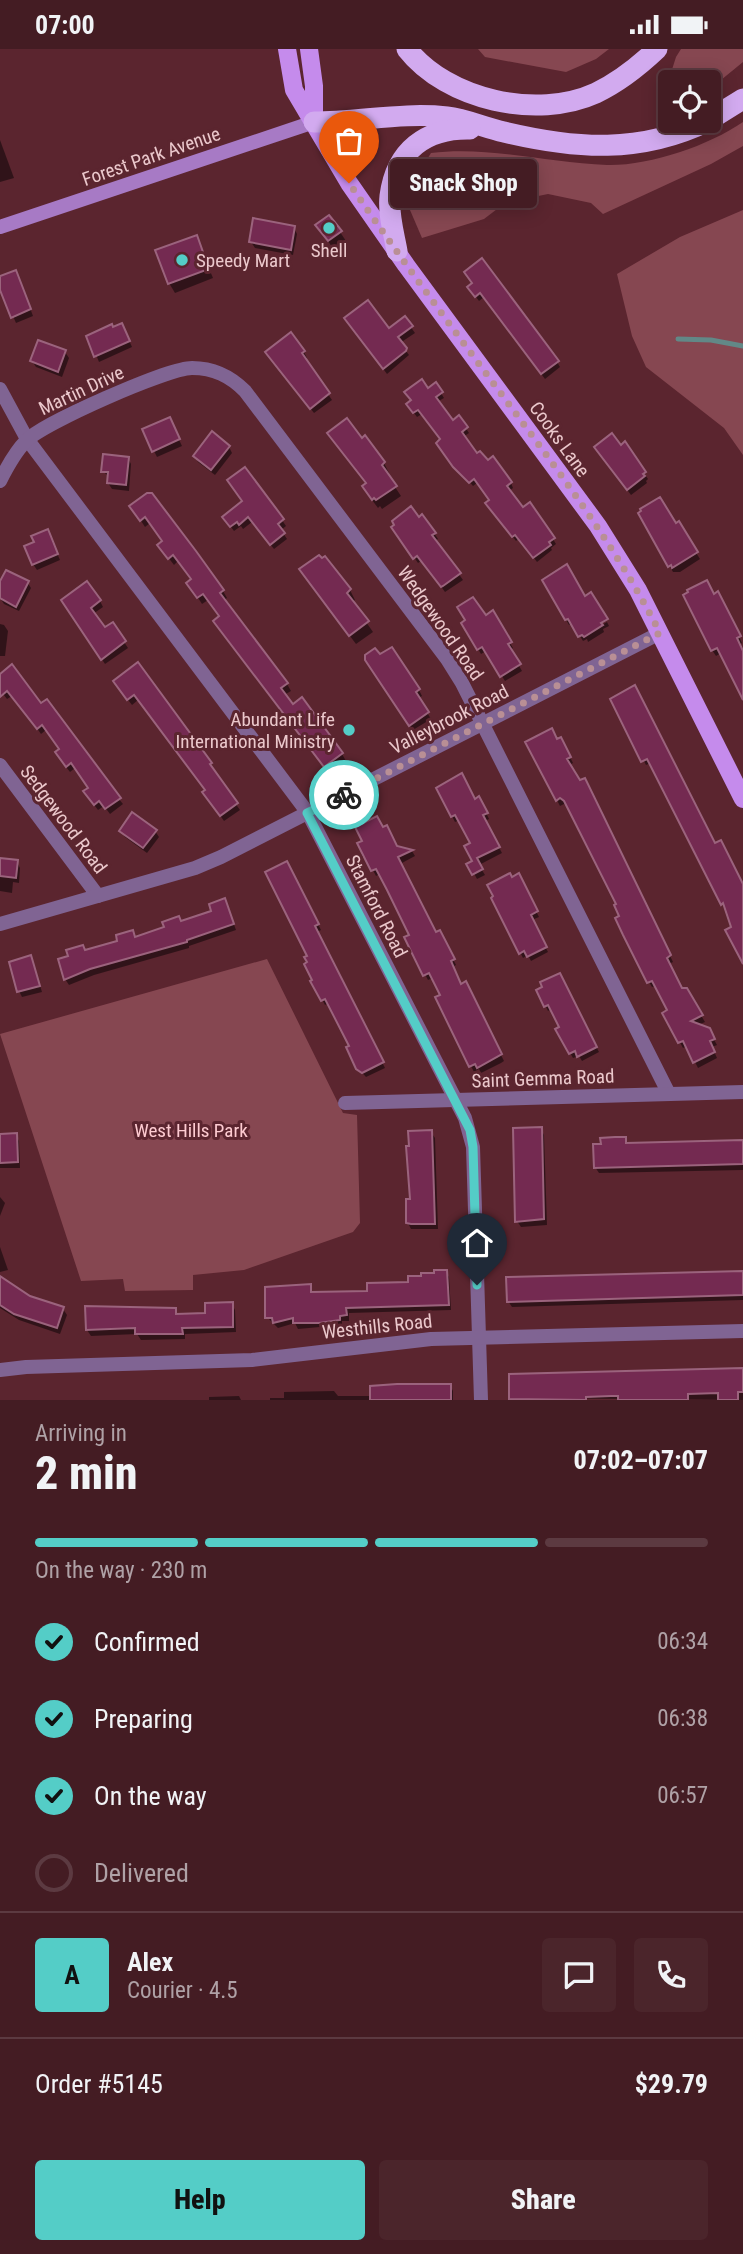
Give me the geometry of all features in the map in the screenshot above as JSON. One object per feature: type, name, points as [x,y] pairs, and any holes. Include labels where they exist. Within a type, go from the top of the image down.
[{"type":"highway","points":[[407,49],[433,72],[456,87],[481,98],[534,105],[593,95],[637,68],[657,49]]},
{"type":"highway","points":[[721,112],[743,99]]},
{"type":"highway","points":[[314,122],[345,122],[385,116],[451,117],[526,137],[609,146],[635,145],[676,133]]},
{"type":"highway","points":[[397,251],[390,197],[401,161],[413,147],[429,136],[451,129],[493,129]]},
{"type":"main road","name":"Cooks Lane","points":[[287,49],[293,90],[349,183],[421,286],[598,526],[638,590],[743,799]]},
{"type":"main road","points":[[309,49],[314,86],[314,122]]},
{"type":"street","name":"Forest Park Avenue","points":[[0,227],[314,122]]},
{"type":"street","name":"Wedgewood Road","points":[[161,375],[176,370],[206,369],[232,379],[245,391],[447,659],[669,1094]]},
{"type":"street","name":"Martin Drive","points":[[0,481],[27,439],[48,425],[161,375]]},
{"type":"street","name":"Stamford Road","points":[[0,389],[27,439],[307,813],[465,1118],[473,1147],[481,1400]]},
{"type":"street","name":"Valleybrook Road","points":[[0,924],[195,868],[221,857],[660,633]]},
{"type":"street","name":"Sedgewood Road","points":[[0,765],[98,896]]},
{"type":"street","name":"Saint Gemma Road","points":[[345,1103],[743,1092]]},
{"type":"street","name":"Westhills Road","points":[[0,1370],[213,1362],[431,1339],[743,1331]]},
{"type":"green space","points":[[478,49],[609,49],[596,59],[566,72],[485,57]]},
{"type":"green space","points":[[681,49],[743,49],[743,62],[721,80],[721,70],[672,70]]},
{"type":"green space","points":[[743,122],[743,146],[711,164],[603,214],[591,203],[548,194],[505,203],[484,219],[422,238],[410,210],[417,175],[431,153],[497,153],[585,164],[623,164],[678,153],[713,139]]},
{"type":"green space","points":[[743,210],[743,455],[724,428],[646,367],[632,336],[617,274],[680,237]]},
{"type":"green space","name":"West Hills Park","points":[[267,959],[343,1113],[357,1115],[360,1223],[353,1232],[244,1270],[193,1275],[193,1290],[125,1291],[123,1279],[81,1281],[0,1034]]},
{"type":"building","name":"Shell","points":[[329,215],[342,231],[328,241],[315,225]]},
{"type":"building","points":[[253,218],[295,226],[291,250],[249,242]]},
{"type":"building","name":"Speedy Mart","points":[[197,235],[209,269],[168,284],[155,250]]},
{"type":"building","points":[[482,258],[559,361],[541,374],[480,293],[475,297],[467,287],[472,283],[464,272]]},
{"type":"building","points":[[16,270],[31,309],[11,318],[0,290],[0,276]]},
{"type":"building","points":[[368,300],[389,328],[405,316],[413,326],[398,337],[407,348],[406,351],[383,369],[344,318]]},
{"type":"building","points":[[122,323],[130,341],[94,357],[86,336],[112,324],[113,327]]},
{"type":"building","points":[[291,332],[330,393],[310,409],[265,352]]},
{"type":"building","points":[[38,340],[66,350],[58,372],[30,361]]},
{"type":"building","points":[[422,379],[428,388],[436,382],[443,392],[436,397],[453,420],[459,415],[468,427],[462,432],[477,453],[480,451],[488,460],[493,456],[512,482],[507,486],[523,507],[530,502],[555,538],[549,542],[551,545],[533,558],[485,503],[489,500],[474,479],[469,483],[453,467],[436,443],[440,439],[418,410],[413,413],[406,404],[411,400],[404,392]]},
{"type":"building","points":[[170,417],[180,439],[152,452],[142,429]]},
{"type":"building","points":[[347,418],[362,438],[365,435],[385,462],[382,465],[397,486],[376,500],[372,500],[362,486],[366,483],[327,433]]},
{"type":"building","points":[[212,431],[230,446],[211,470],[193,456]]},
{"type":"building","points":[[612,433],[621,445],[625,441],[646,472],[643,474],[645,476],[627,490],[594,447]]},
{"type":"building","points":[[103,454],[129,457],[126,485],[107,483],[108,472],[101,472]]},
{"type":"building","points":[[245,467],[284,519],[278,524],[285,533],[270,545],[248,517],[239,525],[237,522],[230,527],[222,517],[242,501],[227,480]]},
{"type":"building","points":[[147,493],[152,493],[224,590],[220,593],[288,683],[281,688],[293,704],[302,697],[343,753],[324,767],[213,621],[219,616],[203,594],[197,598],[186,583],[191,579],[173,555],[168,559],[157,545],[162,541],[145,517],[140,521],[129,506]]},
{"type":"building","points":[[660,497],[698,552],[672,568],[671,565],[668,567],[638,513]]},
{"type":"building","points":[[411,506],[419,517],[422,514],[436,533],[432,535],[461,573],[441,587],[417,556],[413,559],[391,527],[394,525],[392,521]]},
{"type":"building","points":[[48,529],[58,554],[32,565],[24,546],[34,542],[31,536]]},
{"type":"building","points":[[319,555],[322,558],[325,556],[351,589],[347,593],[369,621],[349,636],[299,569]]},
{"type":"building","points":[[567,564],[585,596],[591,592],[608,619],[584,637],[578,637],[568,619],[565,620],[542,580]]},
{"type":"building","points":[[6,570],[29,581],[16,607],[0,598],[0,581]]},
{"type":"building","points":[[707,580],[714,594],[718,591],[741,636],[737,638],[743,651],[743,700],[717,648],[711,651],[683,595],[687,590]]},
{"type":"building","points":[[87,581],[101,600],[91,608],[105,627],[113,622],[126,641],[101,660],[61,600]]},
{"type":"building","points":[[473,597],[486,615],[493,610],[512,642],[508,644],[521,664],[500,677],[482,647],[477,650],[461,623],[465,620],[457,607]]},
{"type":"building","points":[[392,647],[420,689],[416,692],[429,712],[409,726],[365,660],[365,655],[375,648],[380,654]]},
{"type":"building","points":[[138,662],[238,803],[220,816],[202,792],[205,790],[134,695],[127,700],[113,681]]},
{"type":"building","points":[[12,664],[41,703],[47,699],[121,798],[105,809],[99,801],[94,805],[83,791],[88,788],[71,763],[66,767],[55,752],[59,749],[42,725],[37,729],[7,691],[0,697],[0,674]]},
{"type":"building","points":[[635,685],[715,843],[721,840],[743,884],[743,964],[725,930],[731,927],[723,903],[721,905],[647,759],[641,762],[610,699]]},
{"type":"building","points":[[552,728],[557,739],[561,737],[571,757],[567,759],[580,780],[585,778],[671,955],[667,958],[682,988],[687,988],[703,1015],[691,1021],[710,1028],[715,1039],[710,1041],[715,1052],[693,1063],[683,1041],[678,1043],[662,1013],[667,1010],[652,981],[647,983],[623,935],[615,918],[619,916],[614,905],[616,904],[564,801],[560,798],[556,801],[525,742]]},
{"type":"building","points":[[462,773],[475,799],[479,796],[488,813],[483,815],[500,847],[477,858],[483,869],[472,875],[466,864],[472,861],[464,846],[470,843],[455,815],[451,817],[436,788]]},
{"type":"building","points":[[132,812],[157,830],[143,848],[119,831]]},
{"type":"building","points":[[377,816],[383,827],[387,825],[397,846],[413,850],[398,857],[436,932],[440,930],[455,959],[451,961],[461,984],[466,981],[502,1054],[477,1068],[475,1064],[469,1067],[435,997],[440,995],[429,973],[423,976],[404,937],[409,935],[387,890],[376,869],[371,871],[357,843],[362,841],[355,827]]},
{"type":"building","points":[[0,858],[18,860],[16,878],[0,876]]},
{"type":"building","points":[[287,861],[319,924],[315,926],[384,1062],[362,1073],[356,1069],[346,1047],[349,1046],[325,999],[321,1001],[310,981],[312,980],[304,964],[307,962],[304,957],[307,956],[265,872]]},
{"type":"building","points":[[510,873],[512,877],[519,873],[538,911],[531,915],[547,947],[527,957],[524,951],[519,954],[487,885]]},
{"type":"building","points":[[225,898],[234,924],[187,942],[90,969],[64,980],[58,959],[68,956],[66,950],[83,945],[85,950],[117,941],[116,935],[133,930],[135,937],[164,927],[162,922],[179,916],[181,921],[211,911],[209,904]]},
{"type":"building","points":[[31,955],[40,986],[17,992],[9,962]]},
{"type":"building","points":[[560,973],[597,1047],[577,1057],[575,1051],[569,1054],[555,1029],[559,1027],[548,1005],[544,1007],[536,990],[542,987],[540,982]]},
{"type":"building","points":[[542,1127],[544,1219],[515,1222],[513,1128]]},
{"type":"building","points":[[432,1130],[435,1224],[406,1223],[406,1199],[410,1199],[406,1146],[409,1146],[408,1131]]},
{"type":"building","points":[[17,1133],[18,1162],[0,1163],[0,1134]]},
{"type":"building","points":[[626,1137],[626,1143],[743,1140],[743,1164],[594,1168],[593,1144],[601,1144],[600,1138]]},
{"type":"building","points":[[434,1270],[447,1270],[449,1305],[346,1308],[347,1315],[340,1316],[340,1320],[319,1323],[293,1323],[293,1318],[273,1323],[272,1318],[265,1318],[265,1287],[311,1284],[311,1292],[367,1291],[367,1283],[408,1282],[408,1276],[434,1273]]},
{"type":"building","points":[[743,1271],[743,1295],[507,1302],[506,1277]]},
{"type":"building","points":[[0,1276],[30,1296],[64,1307],[57,1328],[14,1314],[0,1305]]},
{"type":"building","points":[[233,1302],[233,1327],[182,1328],[183,1334],[135,1334],[135,1328],[86,1330],[85,1306],[176,1308],[176,1314],[205,1313],[205,1303]]},
{"type":"building","points":[[743,1368],[743,1392],[738,1392],[738,1400],[718,1400],[718,1393],[688,1394],[688,1400],[618,1400],[618,1396],[586,1397],[586,1400],[509,1399],[509,1374]]},
{"type":"building","points":[[451,1384],[451,1400],[370,1400],[370,1386]]},
{"type":"waterway","points":[[678,339],[711,340],[743,346]]},
{"type":"way so far","points":[[344,795],[660,633],[638,590],[598,526],[349,183]]},
{"type":"place","name":"Snack Shop","points":[[349,183]]},
{"type":"place","name":"Shell","points":[[329,228]]},
{"type":"place","name":"Speedy Mart","points":[[182,260]]},
{"type":"place","name":"Abundant Life International Ministry","points":[[349,730]]},
{"type":"route","points":[[344,795],[307,813],[470,1130],[473,1147],[477,1285]]}]
